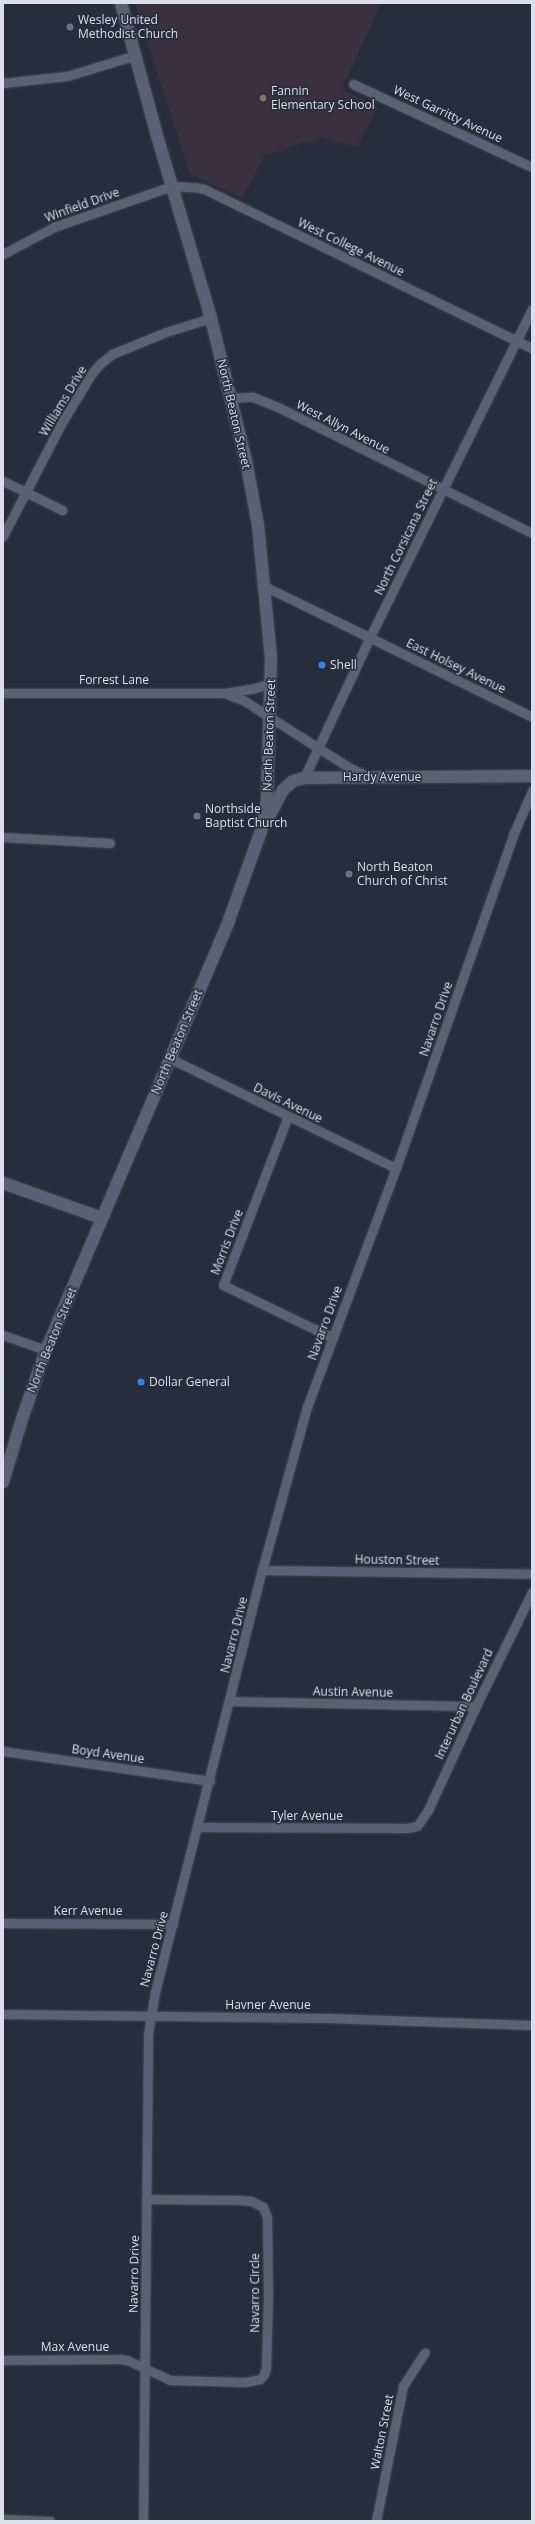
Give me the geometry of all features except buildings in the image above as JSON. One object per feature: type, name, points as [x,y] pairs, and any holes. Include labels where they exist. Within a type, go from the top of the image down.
[{"type":"main road","name":"North Beaton Street","points":[[3,1482],[22,1419],[46,1350],[229,920],[261,831],[267,800],[271,683],[258,525],[231,398],[211,318],[172,186],[121,3]]},
{"type":"main road","name":"Hardy Avenue","points":[[261,831],[283,790],[293,781],[304,778],[532,776]]},
{"type":"main road","points":[[3,1183],[102,1218]]},
{"type":"street","points":[[3,83],[67,76],[136,55]]},
{"type":"street","name":"West Garritty Avenue","points":[[353,84],[532,167]]},
{"type":"street","name":"Winfield Drive","points":[[3,254],[54,227],[172,186]]},
{"type":"street","name":"West College Avenue","points":[[172,186],[204,189],[532,348]]},
{"type":"street","name":"North Corsicana Street","points":[[304,778],[317,747],[370,637],[532,309]]},
{"type":"street","name":"Williams Drive","points":[[3,536],[61,424],[92,373],[101,363],[112,354],[166,332],[211,318]]},
{"type":"street","name":"West Allyn Avenue","points":[[231,398],[253,396],[532,534]]},
{"type":"street","points":[[3,481],[62,510]]},
{"type":"street","name":"East Holsey Avenue","points":[[264,586],[532,717]]},
{"type":"street","name":"Forrest Lane","points":[[3,693],[225,693],[255,688],[271,683]]},
{"type":"street","name":"Forrest Lane","points":[[225,693],[243,700],[348,767],[370,777]]},
{"type":"street","name":"Navarro Drive","points":[[143,2521],[146,2199],[150,2016],[172,1924],[231,1701],[262,1570],[307,1407],[396,1168],[513,835],[532,791]]},
{"type":"street","points":[[3,837],[110,843]]},
{"type":"street","name":"Davis Avenue","points":[[169,1058],[396,1168]]},
{"type":"street","name":"Morris Drive","points":[[288,1116],[223,1285],[333,1338]]},
{"type":"street","points":[[3,1334],[46,1350]]},
{"type":"street","name":"Houston Street","points":[[262,1570],[532,1574]]},
{"type":"street","name":"Interurban Boulevard","points":[[416,1826],[428,1810],[476,1706],[532,1592]]},
{"type":"street","name":"Austin Avenue","points":[[231,1701],[476,1706]]},
{"type":"street","name":"Boyd Avenue","points":[[3,1751],[210,1781]]},
{"type":"street","name":"Tyler Avenue","points":[[198,1827],[406,1828],[416,1826]]},
{"type":"street","name":"Kerr Avenue","points":[[3,1922],[172,1924]]},
{"type":"street","name":"Havner Avenue","points":[[3,2014],[328,2018],[532,2025]]},
{"type":"street","name":"Navarro Circle","points":[[145,2369],[170,2380],[245,2382],[260,2379],[266,2368],[268,2296],[267,2217],[263,2207],[251,2201],[239,2200],[146,2199]]},
{"type":"street","name":"Walton Street","points":[[376,2521],[403,2386],[424,2352]]},
{"type":"street","name":"Max Avenue","points":[[3,2360],[119,2359],[127,2360],[145,2369]]},
{"type":"street","points":[[3,2520],[50,2521]]},
{"type":"shaded area","name":"Fannin Elementary School","points":[[135,3],[381,3],[342,89],[378,107],[357,147],[320,138],[265,155],[242,198],[190,174]]},
{"type":"place","name":"Wesley United Methodist Church","points":[[70,27]]},
{"type":"place","name":"Fannin Elementary School","points":[[263,98]]},
{"type":"place","name":"Shell","points":[[322,665]]},
{"type":"place","name":"Northside Baptist Church","points":[[197,816]]},
{"type":"place","name":"North Beaton Church of Christ","points":[[349,874]]},
{"type":"place","name":"Dollar General","points":[[141,1382]]}]
